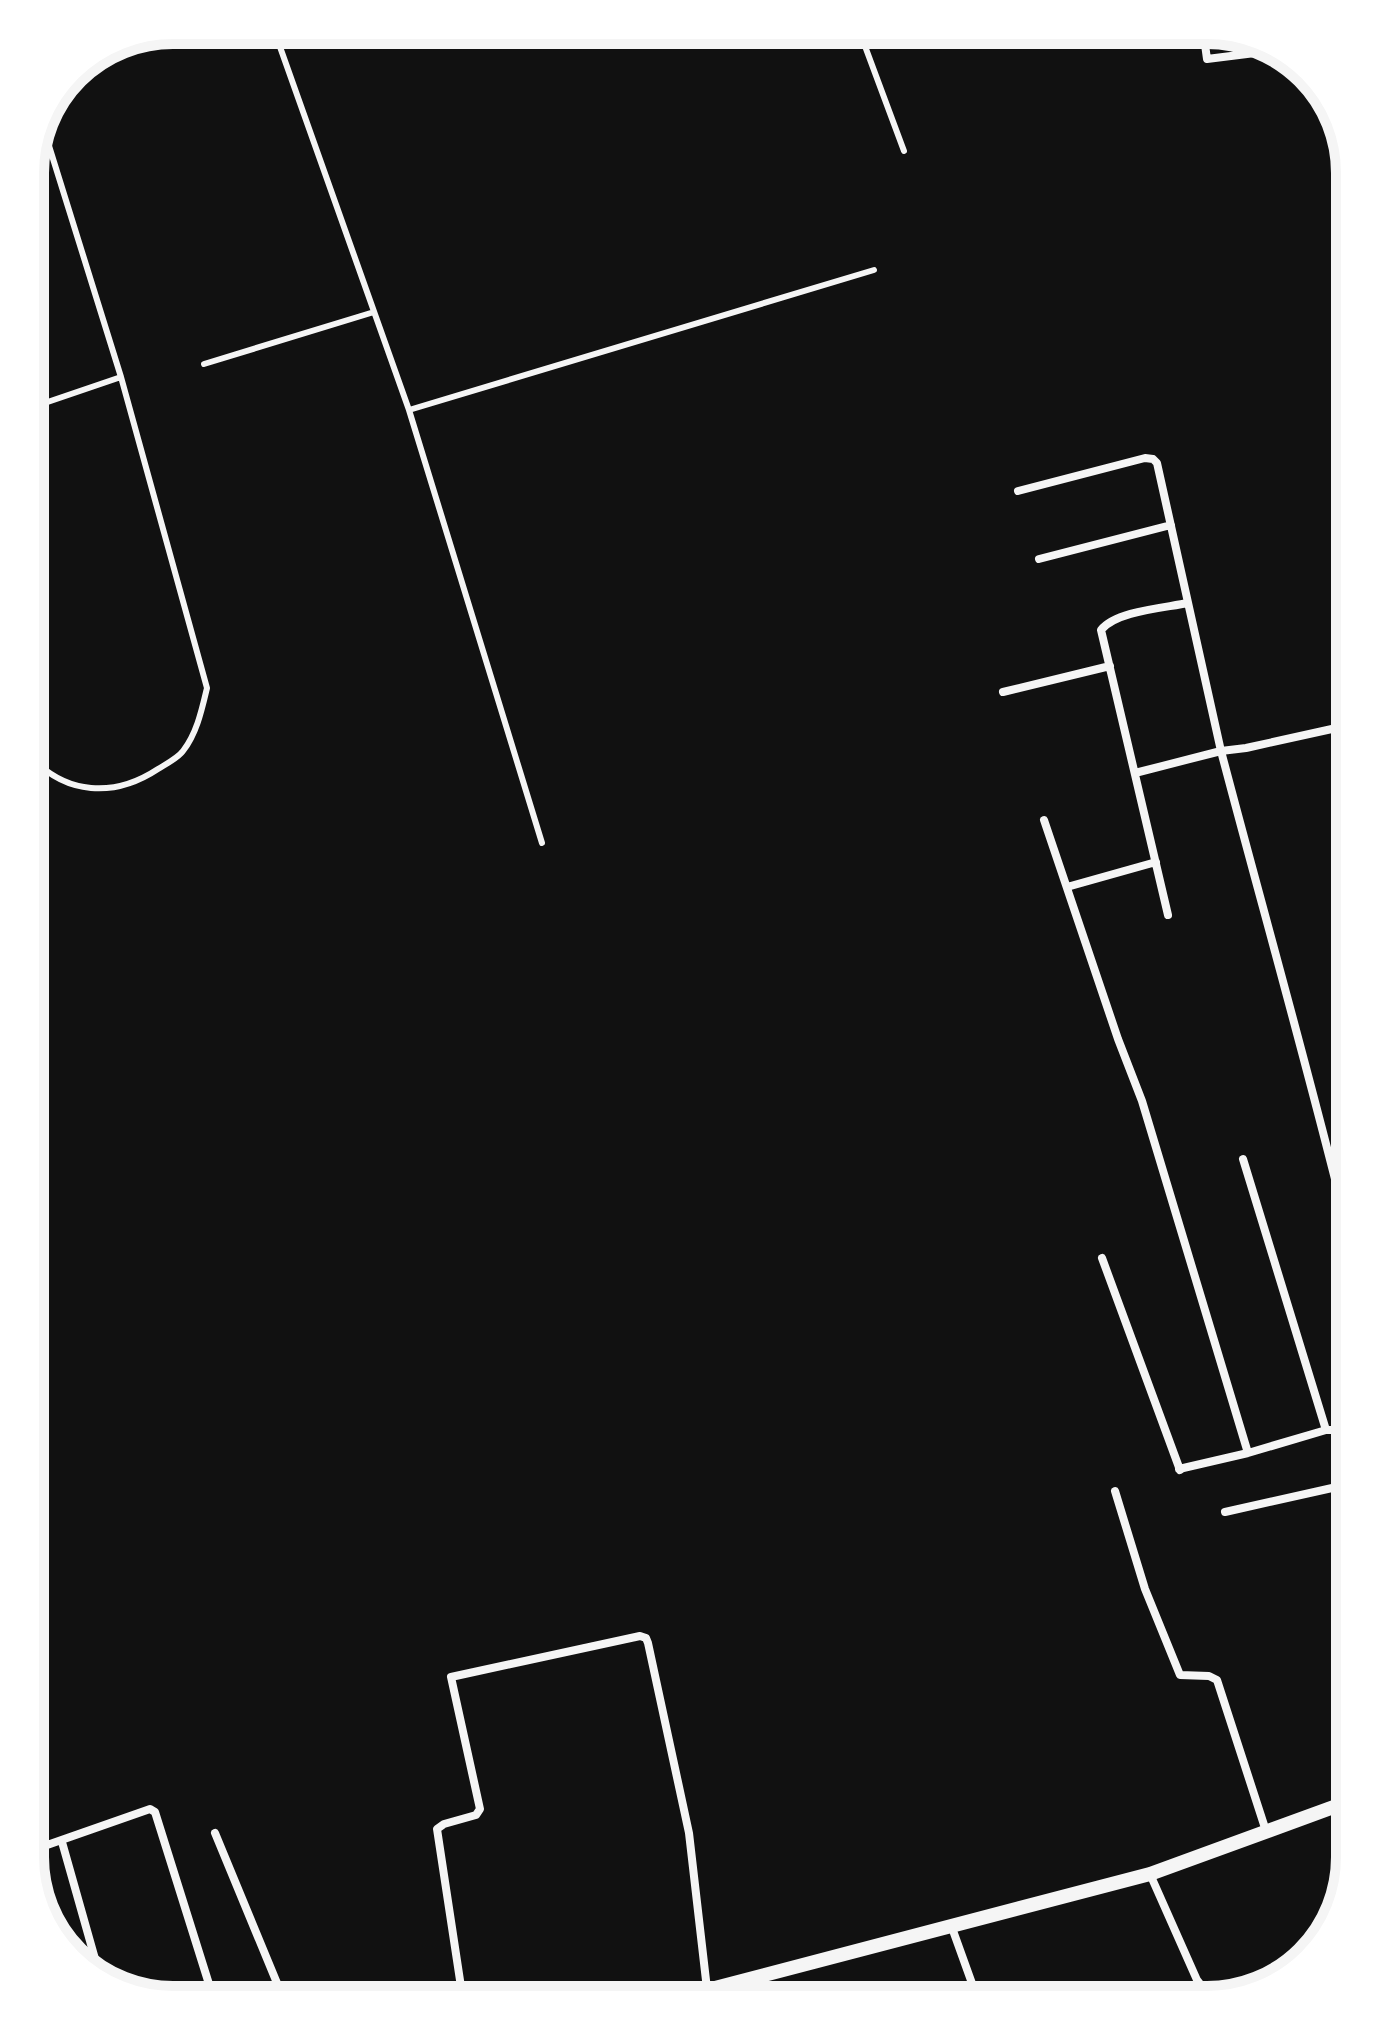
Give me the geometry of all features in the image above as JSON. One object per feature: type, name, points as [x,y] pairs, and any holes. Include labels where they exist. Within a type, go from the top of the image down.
[{"type":"street","points":[[1205,44],[1207,59],[1253,53]]},
{"type":"street","points":[[1018,491],[1145,458],[1157,463],[1221,751],[1336,1182]]},
{"type":"street","points":[[1039,559],[1171,525]]},
{"type":"street","points":[[1168,915],[1101,630],[1106,623],[1118,617],[1188,603]]},
{"type":"street","points":[[1003,692],[1110,666]]},
{"type":"street","points":[[1135,773],[1221,751],[1336,728]]},
{"type":"street","points":[[1044,820],[1142,1101],[1248,1453]]},
{"type":"street","points":[[1067,887],[1156,862]]},
{"type":"street","points":[[1243,1159],[1326,1430]]},
{"type":"street","points":[[1102,1258],[1180,1469],[1326,1430],[1336,1430]]},
{"type":"street","points":[[1225,1512],[1336,1487]]},
{"type":"street","points":[[1115,1491],[1145,1589],[1180,1675],[1209,1676],[1217,1680],[1266,1831]]},
{"type":"street","points":[[461,1986],[437,1829],[476,1815],[480,1809],[451,1677],[640,1636],[646,1638],[648,1643],[689,1833],[707,1986]]},
{"type":"street","points":[[718,1986],[1150,1874],[1336,1806]]},
{"type":"street","points":[[44,1847],[150,1809],[155,1812],[210,1986]]},
{"type":"street","points":[[215,1833],[278,1986]]},
{"type":"street","points":[[62,1842],[95,1959]]},
{"type":"street","points":[[1150,1874],[1202,1986]]},
{"type":"street","points":[[951,1924],[973,1986]]},
{"type":"lane","points":[[279,44],[409,410],[542,843]]},
{"type":"lane","points":[[864,44],[904,151]]},
{"type":"lane","points":[[44,769],[53,777],[83,788],[113,788],[150,774],[182,753],[199,719],[207,688],[121,377],[48,142]]},
{"type":"lane","points":[[409,410],[874,270]]},
{"type":"lane","points":[[204,364],[374,312]]},
{"type":"lane","points":[[44,403],[121,377]]}]
